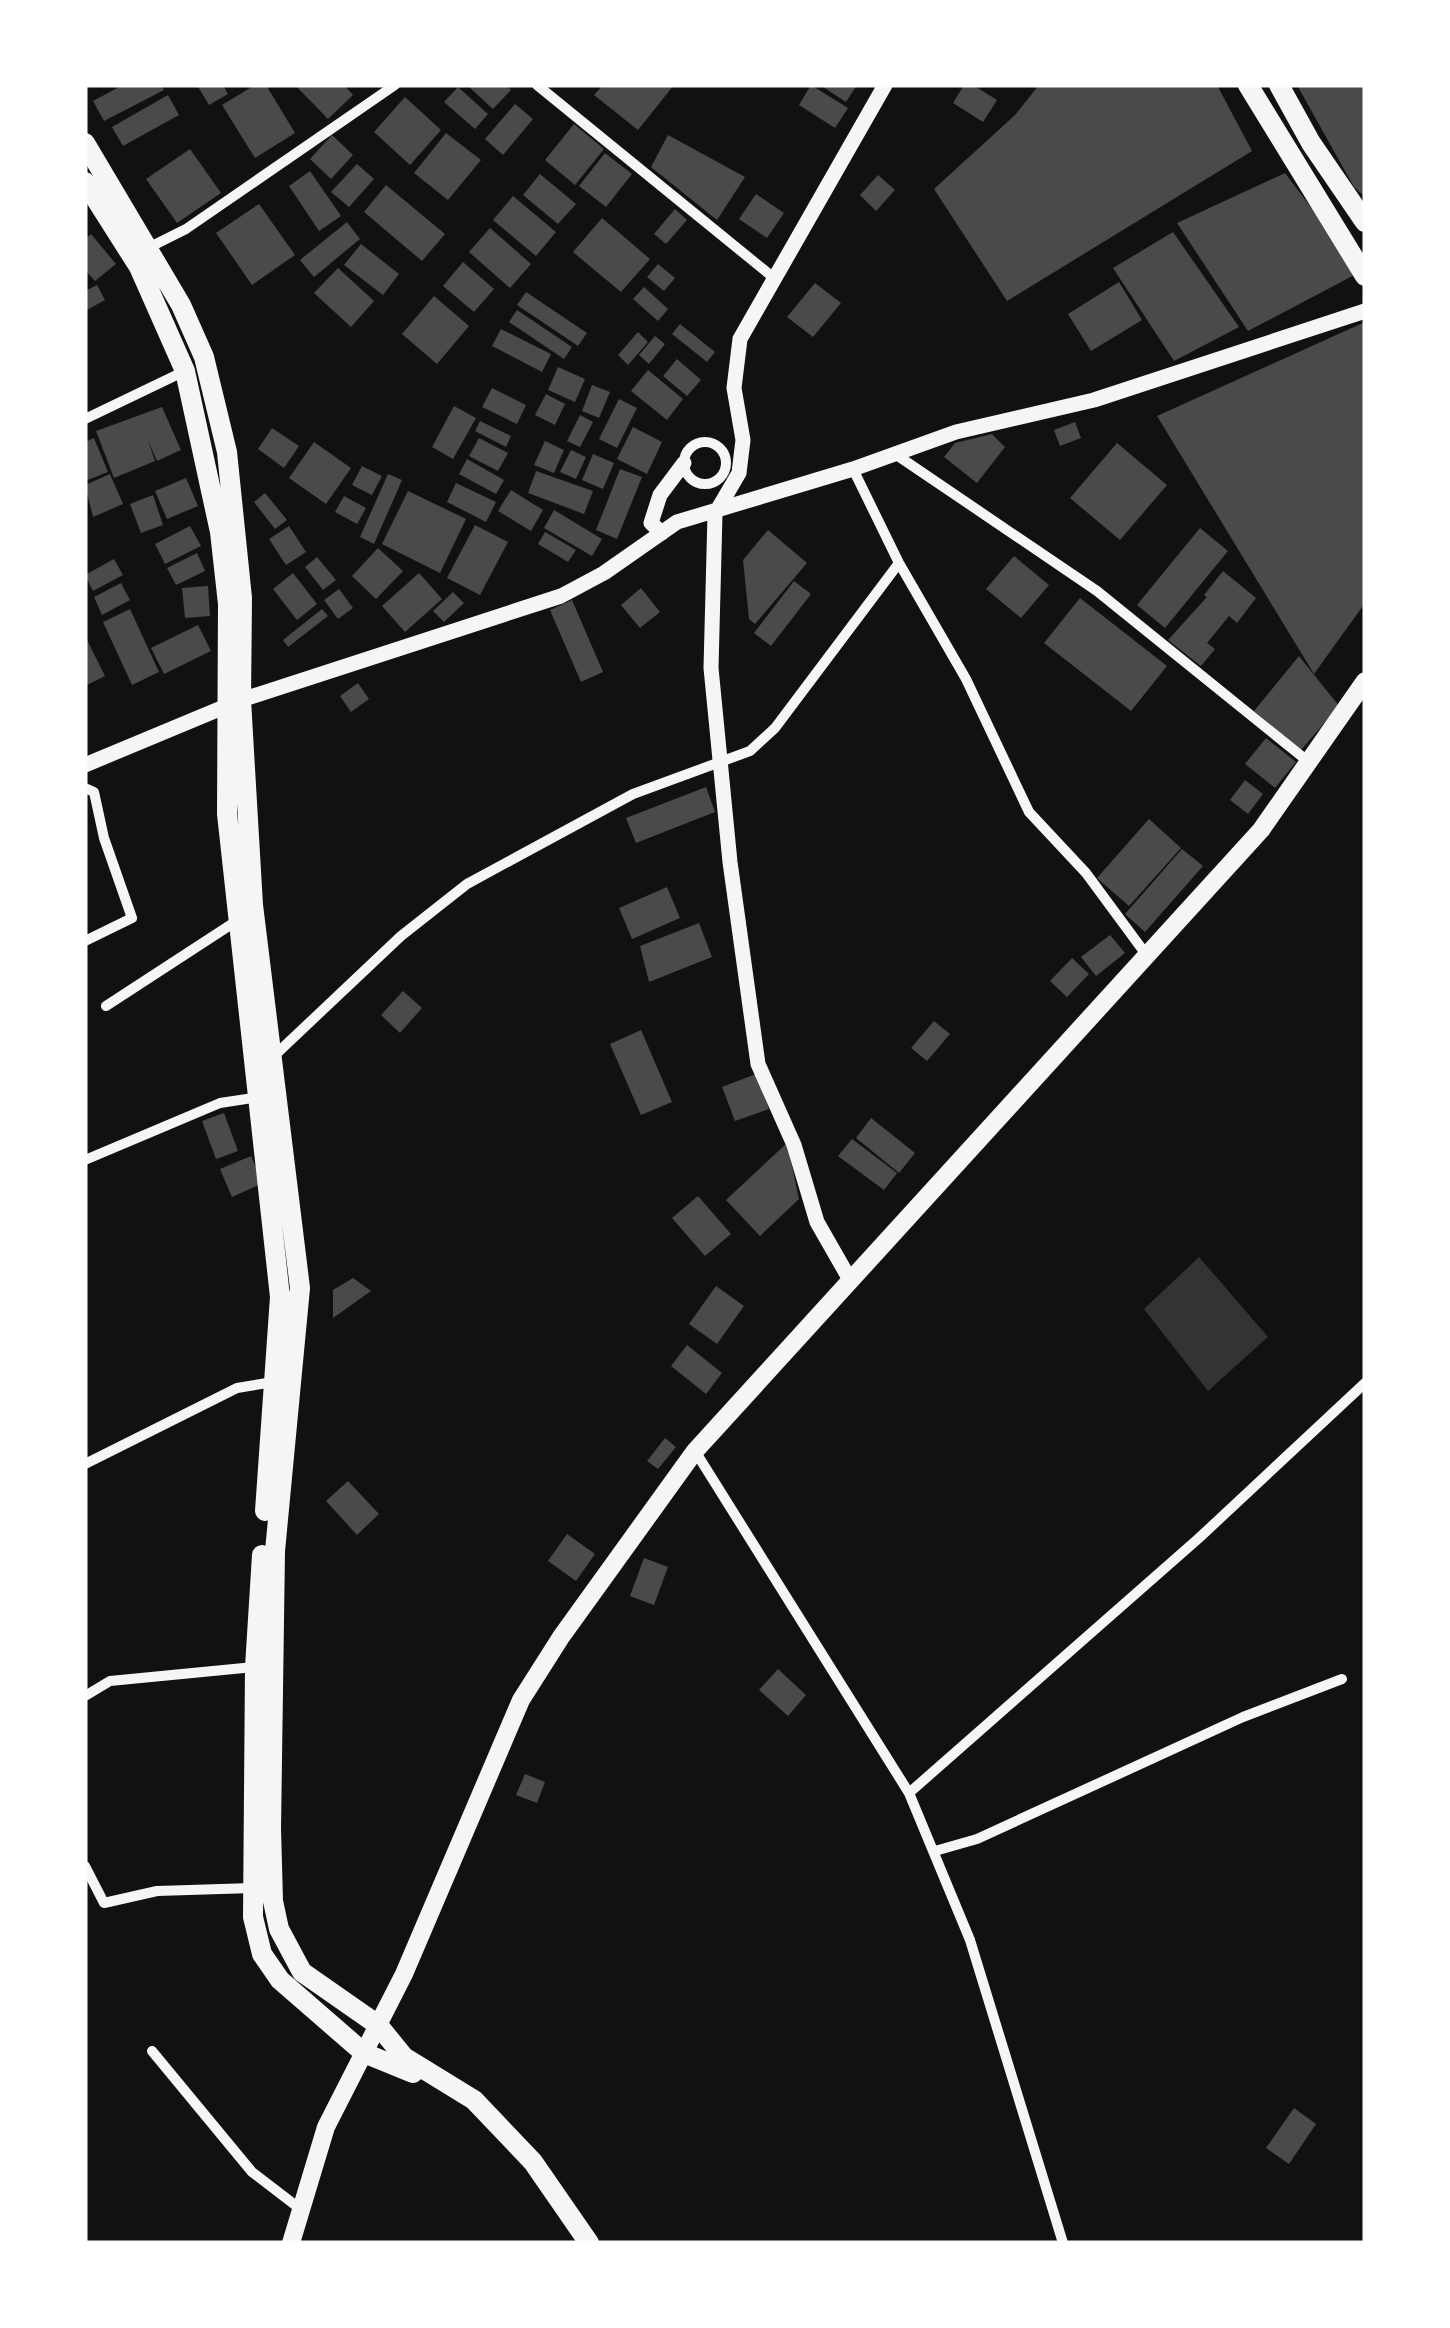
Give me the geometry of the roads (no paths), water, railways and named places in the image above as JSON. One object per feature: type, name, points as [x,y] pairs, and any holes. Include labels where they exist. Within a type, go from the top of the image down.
[{"type":"main road","points":[[1248,85],[1365,276]]},
{"type":"main road","points":[[1279,85],[1311,143],[1365,222]]},
{"type":"main road","points":[[85,143],[144,258],[204,358],[227,452],[242,598],[227,814],[280,1297],[255,1667],[253,1917],[262,1954],[280,1980],[364,2052],[474,2100]]},
{"type":"main road","points":[[85,182],[144,258],[185,370],[228,604],[233,705],[253,906],[300,1288],[275,1551],[273,1902],[279,1929],[302,1972],[378,2024],[404,2057],[474,2100],[533,2162],[589,2243]]},
{"type":"main road","points":[[291,2243],[326,2127],[378,2024],[521,1700],[561,1637],[695,1451],[1261,830],[1365,681]]},
{"type":"street","points":[[144,258],[395,85]]},
{"type":"street","points":[[537,85],[774,278]]},
{"type":"street","points":[[850,1278],[817,1222],[794,1144],[758,1064],[711,668],[714,514],[743,440],[734,388],[740,339],[885,85]]},
{"type":"street","points":[[85,765],[233,705],[561,596],[677,522],[853,470],[956,432],[1094,400],[1365,311]]},
{"type":"street","points":[[85,419],[204,358]]},
{"type":"street","points":[[662,533],[651,523],[660,495],[694,445],[708,442],[721,449],[731,474]]},
{"type":"street","points":[[894,453],[1098,591],[1310,763]]},
{"type":"street","points":[[684,463],[688,476],[698,484],[712,484],[731,474]]},
{"type":"street","points":[[853,470],[899,562],[966,678],[1030,812],[1086,873],[1145,953]]},
{"type":"street","points":[[272,1058],[400,936],[467,884],[633,794],[679,774],[720,766],[750,751],[775,728],[899,562]]},
{"type":"street","points":[[85,788],[94,792],[104,838],[132,918],[85,940]]},
{"type":"street","points":[[106,1006],[239,920]]},
{"type":"street","points":[[85,1160],[208,1108],[260,1097]]},
{"type":"street","points":[[85,1464],[238,1388],[274,1381]]},
{"type":"street","points":[[909,1793],[1199,1538],[1365,1383]]},
{"type":"street","points":[[695,1451],[909,1793],[970,1940],[1064,2243]]},
{"type":"street","points":[[85,1696],[110,1681],[255,1667]]},
{"type":"street","points":[[935,1851],[978,1839],[1243,1718],[1342,1679]]},
{"type":"street","points":[[85,1866],[104,1903],[157,1891],[253,1888]]},
{"type":"street","points":[[152,2051],[252,2172],[299,2208]]}]
